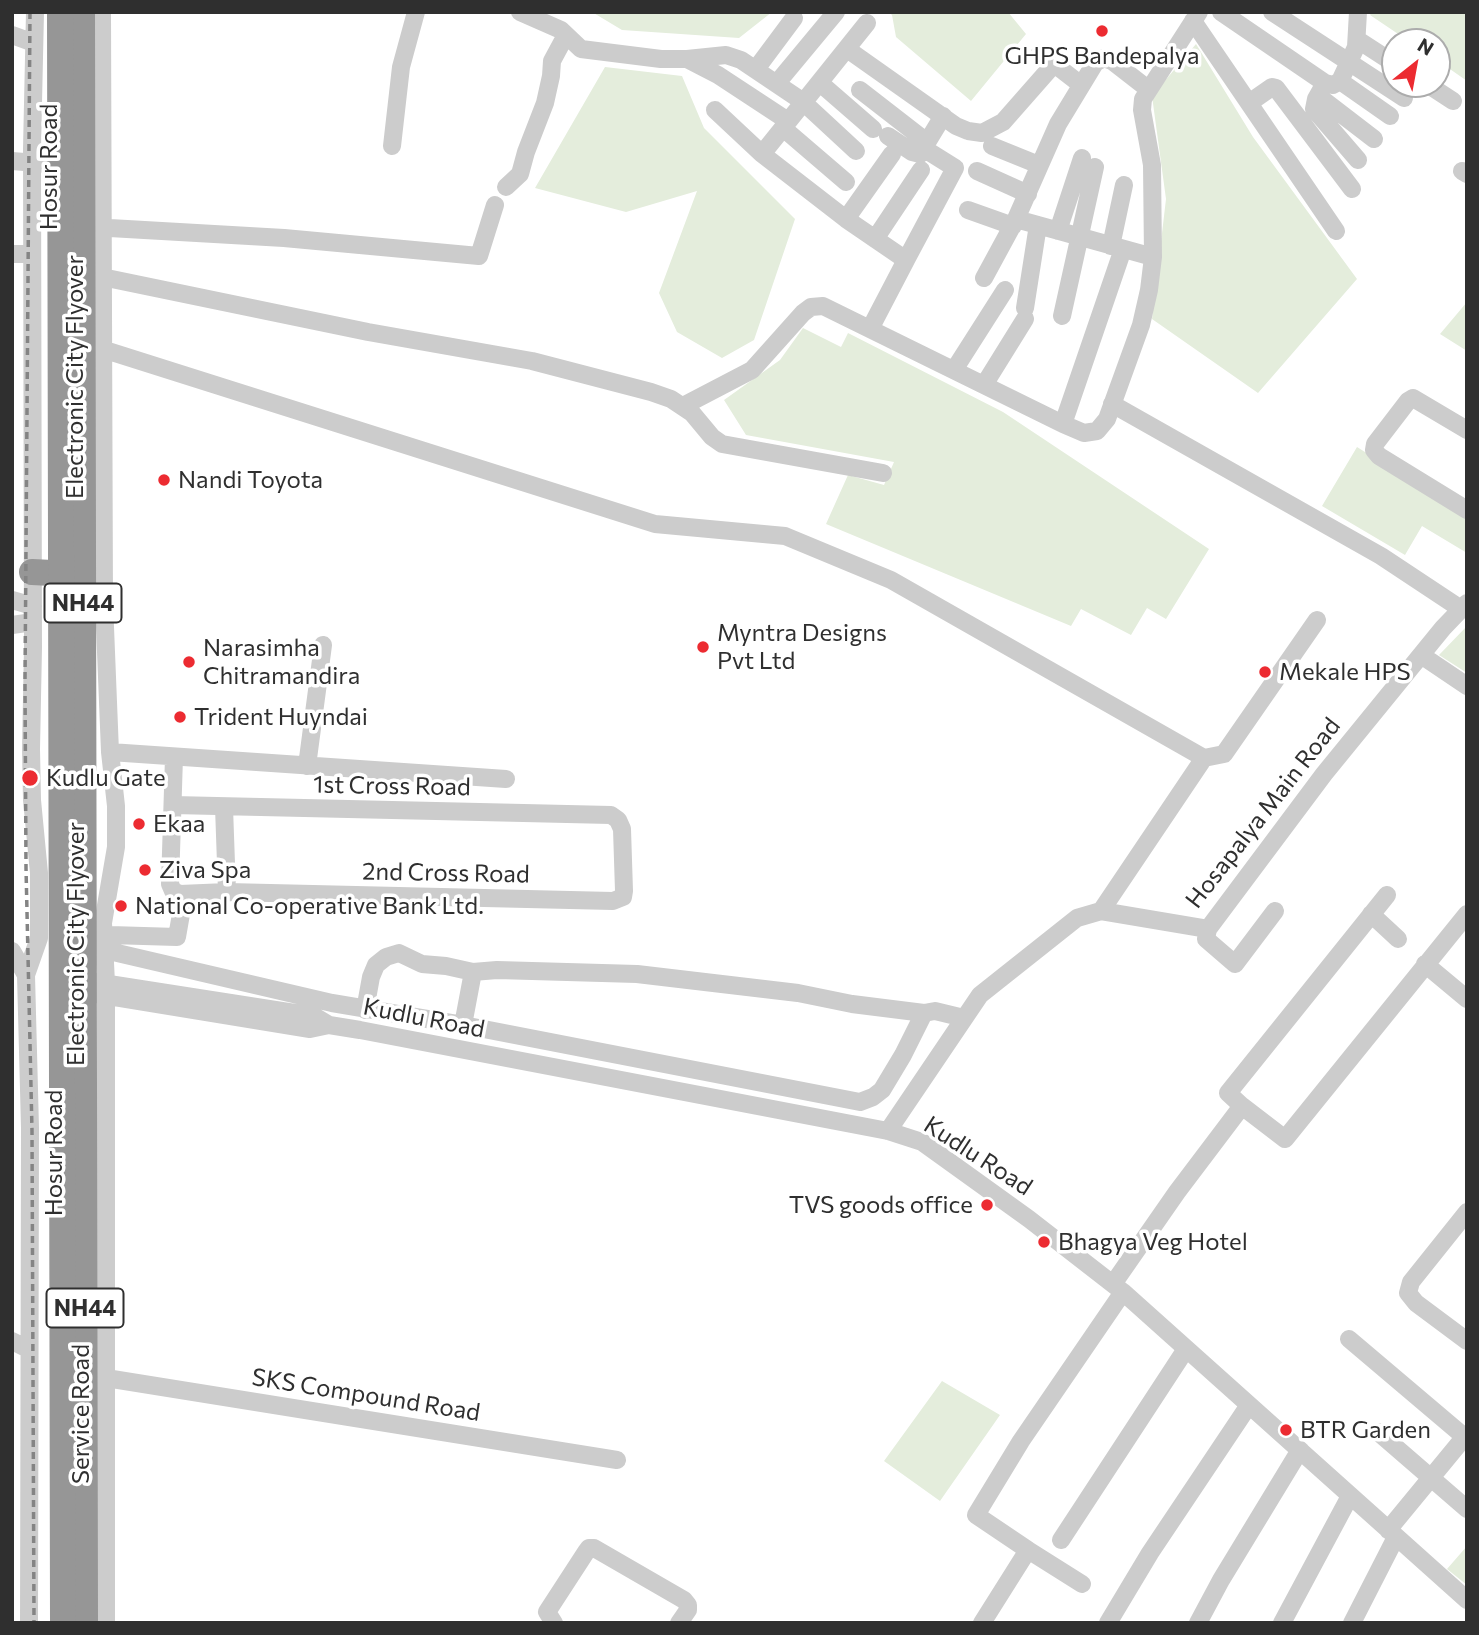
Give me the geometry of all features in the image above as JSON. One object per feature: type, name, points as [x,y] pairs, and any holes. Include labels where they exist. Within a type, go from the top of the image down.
[{"type":"highway","name":"Hosur Road","points":[[49,12],[41,163],[42,573],[54,986],[55,1623]]},
{"type":"highway","name":"Electronic City Flyover","points":[[60,12],[63,1623]]},
{"type":"highway","name":"Electronic City Flyover","points":[[74,12],[79,1623]]},
{"type":"highway","name":"Hosur Road","points":[[82,12],[92,228],[95,988],[95,1288],[85,1623]]},
{"type":"street","name":"Hosur Road","points":[[19,975],[39,938],[39,873],[32,800],[31,749],[33,614],[42,573],[32,254],[41,163],[34,43],[35,12]]},
{"type":"street","points":[[54,986],[95,988],[116,847],[104,603],[102,277],[92,228],[102,12]]},
{"type":"street","points":[[392,146],[401,67],[416,12]]},
{"type":"street","points":[[520,12],[561,30],[581,50],[662,59],[726,55],[741,60],[802,101],[856,151]]},
{"type":"street","points":[[776,83],[836,12]]},
{"type":"street","points":[[1222,12],[1328,87],[1390,116]]},
{"type":"street","points":[[1272,12],[1381,83]]},
{"type":"street","points":[[1357,160],[1314,109],[1349,61],[1358,40],[1358,12]]},
{"type":"street","points":[[682,407],[752,370],[811,307],[823,306],[1063,424],[1084,433],[1097,431],[1107,419],[1141,325],[1153,257],[1153,165],[1142,110],[1143,100],[1196,17],[1249,103],[1336,231]]},
{"type":"street","points":[[756,69],[794,18]]},
{"type":"street","points":[[762,154],[867,23]]},
{"type":"street","points":[[12,35],[34,43]]},
{"type":"street","points":[[506,187],[520,174],[545,103],[551,76],[551,61],[566,35]]},
{"type":"street","points":[[1358,40],[1381,55]]},
{"type":"street","points":[[847,49],[968,131],[982,133],[1003,122],[1047,59],[1080,84]]},
{"type":"street","points":[[984,278],[1028,194],[1058,124],[1095,63],[1104,58],[1112,61],[1148,89]]},
{"type":"street","points":[[687,59],[718,75],[785,124],[846,182]]},
{"type":"street","points":[[820,82],[881,133],[918,154],[943,116]]},
{"type":"street","points":[[1249,103],[1272,87],[1276,88],[1352,189]]},
{"type":"street","points":[[1328,87],[1374,139]]},
{"type":"street","points":[[860,89],[955,167],[870,329]]},
{"type":"street","points":[[1448,98],[1453,101]]},
{"type":"street","points":[[715,110],[762,154],[846,219],[906,260]]},
{"type":"street","points":[[533,132],[545,132],[552,123]]},
{"type":"street","points":[[992,146],[1039,165]]},
{"type":"street","points":[[846,219],[892,154]]},
{"type":"street","points":[[12,161],[41,163]]},
{"type":"street","points":[[1058,231],[1088,162],[1079,237],[1062,316]]},
{"type":"street","points":[[875,239],[921,170]]},
{"type":"street","points":[[977,171],[1028,194]]},
{"type":"street","points":[[1063,424],[1117,247],[1124,185]]},
{"type":"street","points":[[92,228],[284,238],[479,256],[495,205]]},
{"type":"street","points":[[968,210],[1038,225],[1153,257]]},
{"type":"street","points":[[984,385],[1025,313],[1038,225]]},
{"type":"street","points":[[12,254],[32,254]]},
{"type":"street","points":[[102,277],[368,332],[532,362],[671,399],[692,413],[712,437],[722,444],[883,472]]},
{"type":"street","points":[[954,370],[1005,290]]},
{"type":"street","points":[[102,349],[655,524],[785,536],[891,580],[1204,758],[1224,754],[1317,620]]},
{"type":"street","points":[[1467,430],[1413,398],[1375,444],[1374,450],[1379,456],[1467,510]]},
{"type":"street","points":[[1112,404],[1464,606]]},
{"type":"street","points":[[12,600],[33,614],[12,625]]},
{"type":"street","name":"Hosapalya Main Road","points":[[1101,911],[1208,929],[1324,774],[1464,606]]},
{"type":"street","points":[[307,766],[323,645]]},
{"type":"street","points":[[1421,655],[1467,686]]},
{"type":"street","points":[[110,752],[506,779]]},
{"type":"street","points":[[112,943],[177,937],[181,914],[180,894],[173,891],[170,884],[174,757]]},
{"type":"street","points":[[888,1131],[980,995],[1074,920],[1101,911],[1204,758]]},
{"type":"street","name":"1st Cross Road","points":[[173,804],[611,815]]},
{"type":"street","points":[[224,807],[227,892]]},
{"type":"street","name":"2nd Cross Road","points":[[180,894],[227,892],[613,901],[623,897],[624,878],[622,829],[618,820],[611,815]]},
{"type":"street","points":[[1387,895],[1228,1093],[1285,1139],[1467,914]]},
{"type":"street","points":[[108,898],[112,943],[125,972],[146,988]]},
{"type":"street","points":[[1208,929],[1206,939],[1235,964],[1275,911]]},
{"type":"street","points":[[1371,914],[1398,939]]},
{"type":"street","points":[[112,943],[344,1006],[463,1025],[860,1102],[882,1090],[923,1013]]},
{"type":"street","points":[[365,1010],[373,971],[381,960],[399,953],[422,964],[473,972],[497,970],[637,974],[798,993],[852,1004],[923,1013],[935,1011],[964,1018]]},
{"type":"street","points":[[13,955],[19,975],[30,1128],[30,1289],[20,1345],[20,1519],[29,1623]]},
{"type":"street","points":[[1425,964],[1467,999]]},
{"type":"street","points":[[463,1025],[473,972]]},
{"type":"street","name":"Kudlu Road","points":[[95,988],[146,988],[314,1016],[335,1026],[888,1131],[922,1142],[1029,1219],[1118,1288],[1467,1600]]},
{"type":"street","name":"Kudlu Road","points":[[95,988],[310,1029],[335,1026]]},
{"type":"street","points":[[335,1026],[344,1006]]},
{"type":"street","points":[[1082,1584],[976,1515],[1177,1192],[1242,1106]]},
{"type":"street","points":[[1467,1212],[1411,1282],[1408,1293],[1416,1303],[1467,1341]]},
{"type":"street","points":[[12,1216],[29,1225]]},
{"type":"street","points":[[12,1280],[30,1289]]},
{"type":"street","name":"Service Road","points":[[95,1288],[106,1378],[106,1623]]},
{"type":"street","points":[[1349,1339],[1466,1436],[1431,1478],[1392,1533],[1352,1623]]},
{"type":"street","points":[[1061,1540],[1186,1349]]},
{"type":"street","name":"SKS Compound Road","points":[[106,1378],[617,1460]]},
{"type":"street","points":[[1108,1623],[1150,1553],[1249,1405]]},
{"type":"street","points":[[1378,1432],[1467,1509]]},
{"type":"street","points":[[1198,1623],[1300,1450]]},
{"type":"street","points":[[1282,1623],[1350,1496]]},
{"type":"street","points":[[554,1623],[547,1612],[589,1548],[594,1548],[684,1600],[688,1610],[680,1623]]},
{"type":"street","points":[[982,1623],[1028,1550]]},
{"type":"green space","points":[[592,12],[772,12],[739,38],[622,30]]},
{"type":"green space","points":[[889,12],[1008,12],[1026,34],[971,101],[896,37]]},
{"type":"green space","points":[[1372,12],[1467,12],[1467,81],[1451,70],[1451,28],[1389,28],[1370,15]]},
{"type":"green space","points":[[1196,44],[1253,137],[1357,279],[1258,393],[1152,319],[1166,199],[1152,96]]},
{"type":"green space","points":[[605,67],[682,76],[704,128],[795,219],[754,340],[722,358],[677,332],[659,293],[697,191],[626,212],[535,188]]},
{"type":"green space","points":[[1467,302],[1467,351],[1440,334]]},
{"type":"green space","points":[[803,328],[841,347],[848,333],[1003,412],[1209,549],[1166,619],[1147,608],[1131,635],[1081,609],[1071,626],[826,524],[848,475],[884,485],[894,462],[746,435],[724,400],[780,360]]},
{"type":"green space","points":[[1357,447],[1467,516],[1467,553],[1422,526],[1405,555],[1322,506]]},
{"type":"green space","points":[[1467,626],[1467,673],[1439,655]]},
{"type":"green space","points":[[942,1381],[1000,1415],[940,1501],[884,1461]]},
{"type":"green space","points":[[1467,1546],[1467,1585],[1447,1569]]},
{"type":"railway","points":[[30,12],[25,682],[32,1131],[34,1623]]},
{"type":"place","name":"GHPS Bandepalya","points":[[1102,31]]},
{"type":"place","name":"Nandi Toyota","points":[[164,480]]},
{"type":"place","name":"Myntra Designs Pvt Ltd","points":[[703,647]]},
{"type":"place","name":"Narasimha Chitramandira","points":[[189,662]]},
{"type":"place","name":"Mekale HPS","points":[[1265,672]]},
{"type":"place","name":"Trident Huyndai","points":[[180,717]]},
{"type":"place","name":"Kudlu Gate","points":[[30,778]]},
{"type":"place","name":"Ekaa","points":[[139,824]]},
{"type":"place","name":"Ziva Spa","points":[[145,870]]},
{"type":"place","name":"National Co-operative Bank Ltd.","points":[[121,906]]},
{"type":"place","name":"TVS goods office","points":[[987,1205]]},
{"type":"place","name":"Bhagya Veg Hotel","points":[[1044,1242]]},
{"type":"place","name":"BTR Garden","points":[[1286,1430]]}]
